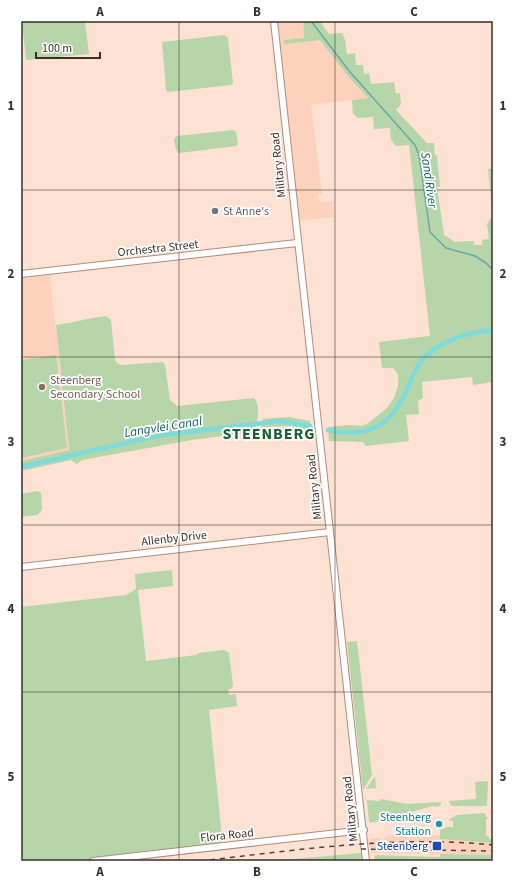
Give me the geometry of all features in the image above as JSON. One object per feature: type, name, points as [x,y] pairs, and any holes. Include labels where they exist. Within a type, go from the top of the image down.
[{"type":"street","name":"Military Road","points":[[272,21],[364,830],[366,861]]},
{"type":"street","name":"Orchestra Street","points":[[21,274],[297,243]]},
{"type":"street","name":"Allenby Drive","points":[[21,567],[330,532]]},
{"type":"street","name":"Flora Road","points":[[93,861],[364,830]]},
{"type":"shaded area","points":[[274,21],[303,21],[304,38],[284,40],[320,40],[347,75],[368,98],[311,105],[322,194],[318,195],[319,202],[333,201],[334,217],[295,221]]},
{"type":"shaded area","name":"Steenberg Secondary School","points":[[50,275],[69,450],[21,461],[21,278]]},
{"type":"shaded area","points":[[388,835],[440,835],[440,839],[493,843],[493,855],[371,853],[370,838],[379,838],[383,840]]},
{"type":"green space","points":[[22,21],[85,21],[89,54],[26,60]]},
{"type":"green space","points":[[303,21],[320,21],[329,34],[342,33],[345,40],[347,54],[355,53],[356,65],[363,65],[364,74],[369,73],[371,84],[394,82],[396,94],[400,93],[401,104],[396,110],[427,143],[434,143],[435,155],[437,155],[440,187],[437,187],[444,235],[455,242],[474,241],[474,245],[482,245],[482,240],[489,239],[487,224],[493,215],[493,382],[473,385],[472,377],[422,382],[423,398],[418,401],[419,414],[406,415],[409,441],[366,446],[363,442],[329,441],[328,427],[349,425],[361,426],[367,424],[387,408],[394,398],[398,386],[398,374],[393,368],[382,368],[379,342],[430,336],[409,145],[396,146],[391,140],[390,128],[374,129],[373,117],[358,118],[353,114],[352,100],[368,98],[347,75],[320,40],[285,44],[284,40],[304,38]]},
{"type":"green space","points":[[224,35],[228,38],[233,83],[231,85],[168,92],[166,90],[162,42]]},
{"type":"green space","points":[[234,130],[236,132],[238,143],[236,146],[179,153],[176,150],[174,139],[177,136]]},
{"type":"green space","points":[[493,168],[493,215],[488,169]]},
{"type":"green space","points":[[106,316],[111,320],[115,360],[118,364],[163,362],[165,365],[170,400],[177,406],[254,398],[258,405],[258,415],[253,432],[192,440],[82,460],[77,464],[71,460],[21,471],[21,461],[69,450],[56,325]]},
{"type":"green space","points":[[56,355],[67,448],[21,458],[21,360]]},
{"type":"green space","points":[[289,417],[310,421],[311,431],[291,426],[262,427],[261,425],[263,419]]},
{"type":"green space","points":[[37,491],[41,493],[42,510],[37,515],[21,517],[21,494]]},
{"type":"green space","points":[[172,570],[173,586],[138,590],[146,661],[224,650],[229,653],[233,685],[232,688],[228,690],[229,695],[236,694],[237,706],[209,710],[223,847],[93,861],[21,861],[21,607],[126,595],[136,589],[135,574]]},
{"type":"green space","points":[[357,641],[372,775],[363,790],[347,642]]},
{"type":"green space","points":[[375,776],[376,788],[366,789]]},
{"type":"green space","points":[[488,781],[487,806],[452,806],[449,803],[449,801],[476,799],[475,782]]},
{"type":"green space","points":[[381,799],[407,804],[441,802],[441,804],[438,807],[433,806],[371,823],[369,821],[367,800],[380,801]]},
{"type":"green space","points":[[484,813],[488,819],[486,819],[486,836],[489,836],[489,839],[493,839],[493,843],[440,839],[440,830],[447,827],[453,827],[453,821],[448,820],[457,815]]},
{"type":"green space","points":[[361,853],[362,861],[271,861]]},
{"type":"green space","points":[[440,854],[493,855],[493,861],[374,861],[375,855],[440,857]]},
{"type":"waterway","name":"Sand River","points":[[311,21],[350,72],[415,145],[419,155],[430,232],[446,248],[475,256],[486,263],[493,270]]},
{"type":"waterway","name":"Langvlei Canal","points":[[328,430],[351,433],[361,432],[380,425],[396,410],[418,365],[428,354],[444,343],[464,335],[493,330]]},
{"type":"waterway","name":"Langvlei Canal","points":[[21,467],[156,436],[278,421],[310,426]]},
{"type":"railway","points":[[200,861],[346,845],[420,842],[456,842],[493,845]]},
{"type":"railway","points":[[361,849],[493,851]]},
{"type":"place","name":"St Anne's","points":[[215,211]]},
{"type":"place","name":"Steenberg Secondary School","points":[[42,387]]},
{"type":"place","name":"Steenberg Station","points":[[439,824]]},
{"type":"place","name":"Steenberg","points":[[437,846]]},
{"type":"district","name":"STEENBERG","points":[[269,433]]}]
